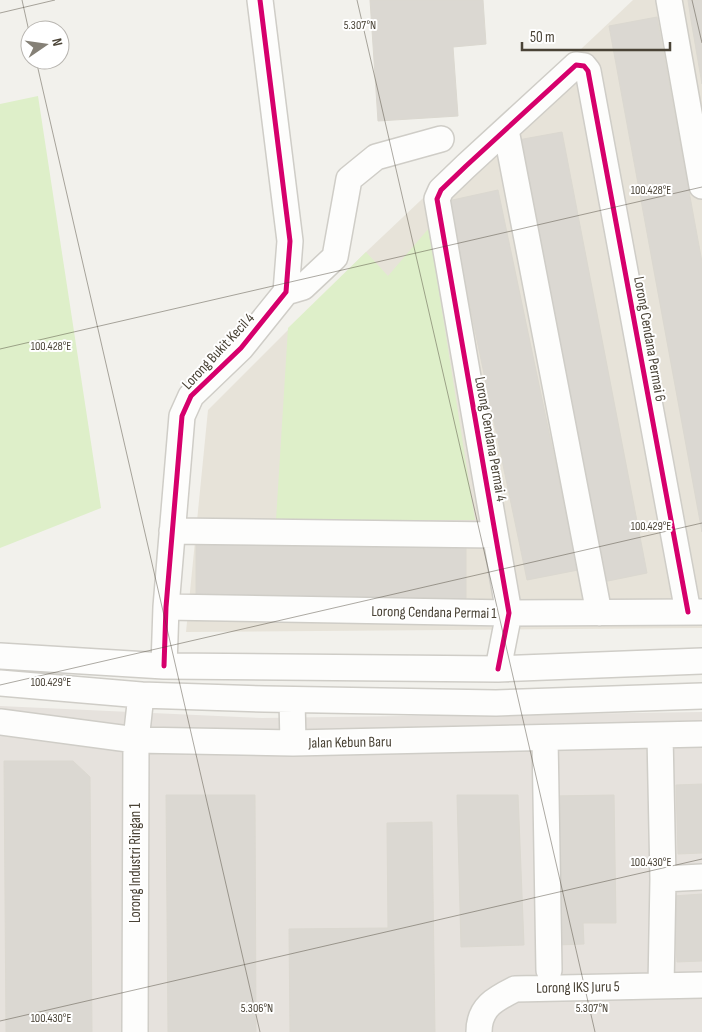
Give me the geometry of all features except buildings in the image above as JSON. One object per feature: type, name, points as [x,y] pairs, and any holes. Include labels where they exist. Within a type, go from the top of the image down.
[{"type":"street","points":[[260,0],[290,241],[286,292],[303,287],[335,257],[349,179],[376,157],[441,139]]},
{"type":"street","points":[[669,0],[702,186]]},
{"type":"street","name":"Lorong Cendana Permai 6","points":[[506,130],[576,66],[584,66],[588,71],[695,612]]},
{"type":"street","points":[[506,130],[599,613]]},
{"type":"street","name":"Lorong Cendana Permai 4","points":[[498,670],[509,614],[437,199],[441,190],[506,130]]},
{"type":"street","name":"Lorong Bukit Kecil 4","points":[[164,666],[166,608],[182,416],[191,396],[242,348],[286,292]]},
{"type":"street","points":[[172,531],[495,534]]},
{"type":"street","name":"Lorong Cendana Permai 1","points":[[166,608],[509,614],[695,612]]},
{"type":"street","points":[[0,656],[164,666],[498,670],[702,661]]},
{"type":"street","points":[[0,683],[141,695],[292,700],[496,703],[702,696]]},
{"type":"street","name":"Lorong Industri Ringan 1","points":[[134,1032],[136,740],[141,695]]},
{"type":"street","points":[[292,700],[293,743]]},
{"type":"street","name":"Jalan Kebun Baru","points":[[0,722],[136,740],[293,743],[702,734]]},
{"type":"street","points":[[660,735],[661,986]]},
{"type":"street","points":[[545,738],[549,970]]},
{"type":"street","points":[[662,880],[702,877]]},
{"type":"street","name":"Lorong IKS Juru 5","points":[[479,1032],[479,1018],[495,998],[515,988],[702,985]]},
{"type":"shaded area","points":[[633,0],[702,0],[702,628],[186,632],[208,410],[366,252]]},
{"type":"shaded area","points":[[0,706],[262,718],[702,712],[702,1032],[0,1032]]},
{"type":"green space","points":[[38,96],[101,508],[0,548],[0,104]]},
{"type":"green space","points":[[429,228],[475,520],[276,520],[288,328],[366,252],[388,276]]},
{"type":"cycle path","points":[[164,666],[166,607],[182,416],[191,396],[241,348],[286,292],[290,241],[260,0]]},
{"type":"cycle path","points":[[498,669],[509,613],[437,199],[441,190],[576,65],[584,66],[588,71],[688,612]]}]
